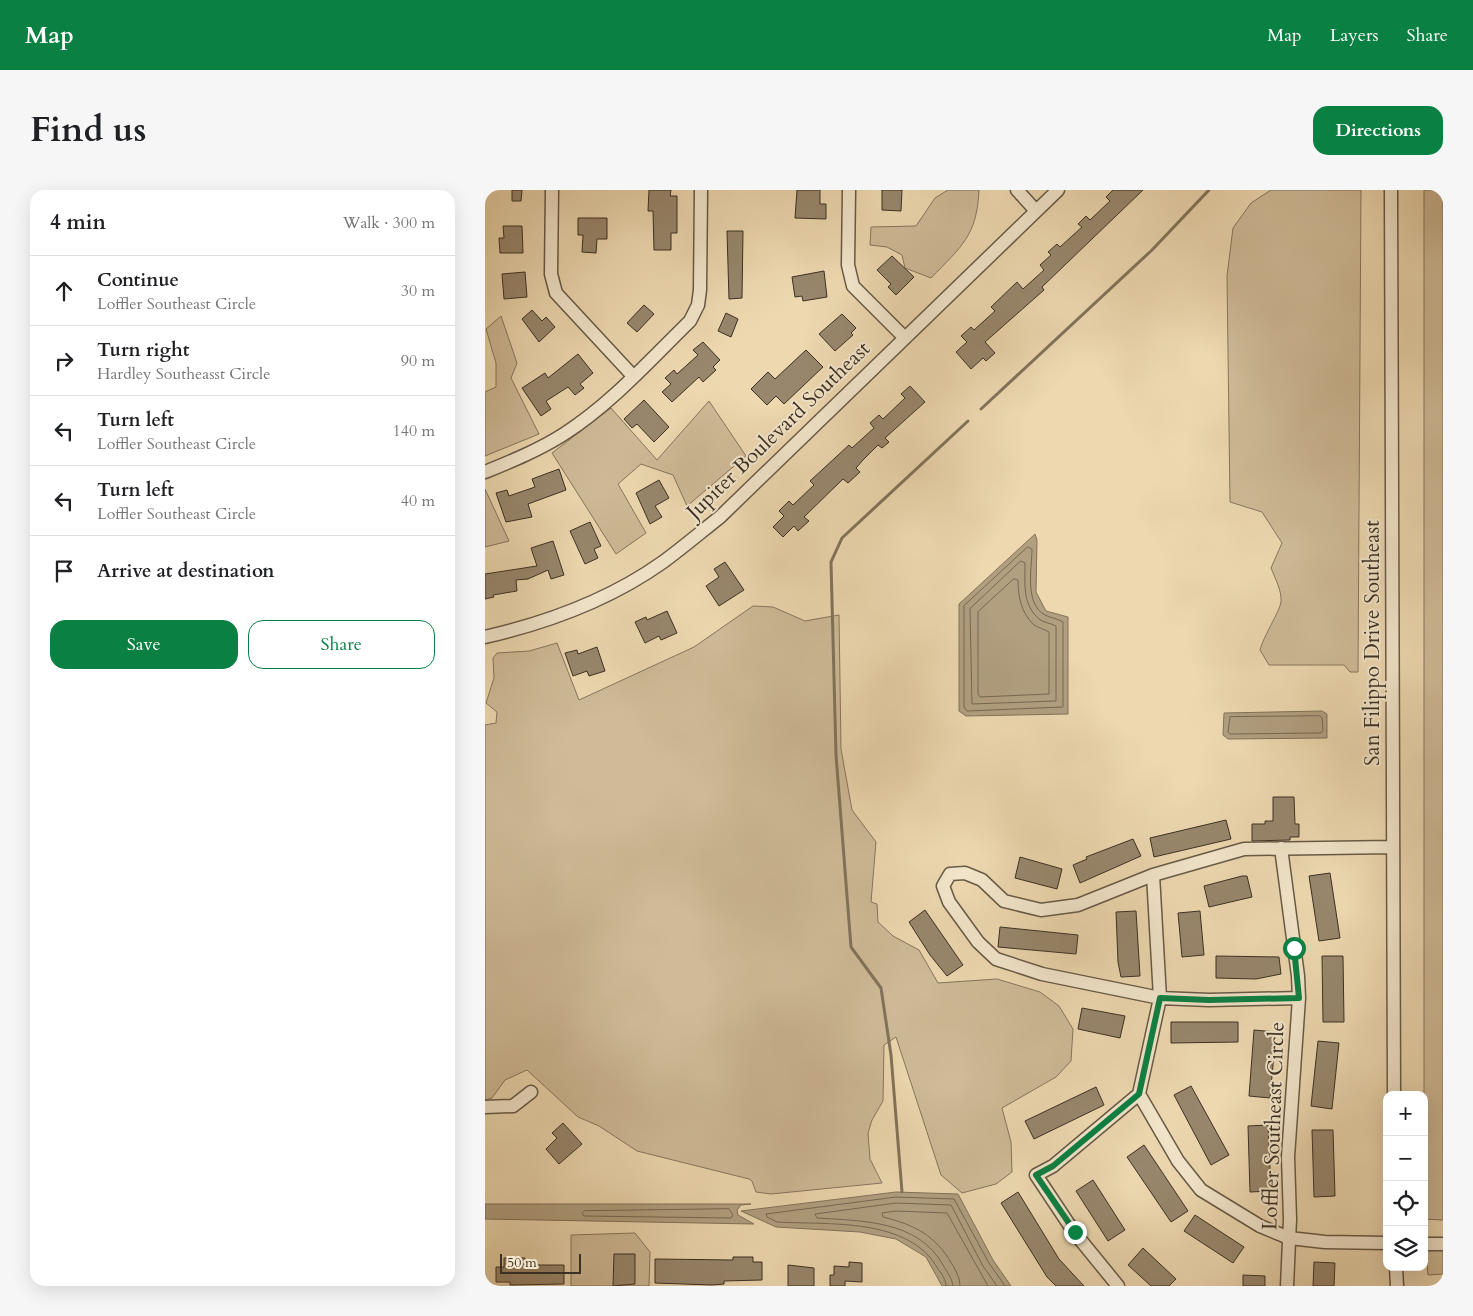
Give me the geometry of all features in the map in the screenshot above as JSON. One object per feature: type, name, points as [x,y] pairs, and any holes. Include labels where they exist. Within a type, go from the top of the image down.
[{"type":"street","points":[[552,190],[551,274],[555,293],[633,376]]},
{"type":"street","points":[[485,472],[531,454],[565,434],[604,403],[690,321],[697,305],[700,290],[701,190]]},
{"type":"street","points":[[849,190],[848,265],[853,286],[904,337]]},
{"type":"street","points":[[1017,190],[1036,211]]},
{"type":"street","name":"Jupiter Boulevard Southeast","points":[[485,637],[532,626],[606,594],[662,563],[719,516],[1058,190]]},
{"type":"street","name":"San Filippo Drive Southeast","points":[[1391,190],[1394,1091]]},
{"type":"street","points":[[1299,998],[1209,1000],[1160,998],[1042,974],[996,959],[977,942],[949,902],[943,886],[950,874],[965,873],[982,880],[1005,900],[1041,910],[1078,905],[1153,875],[1244,849],[1393,847]]},
{"type":"street","name":"Loffler Southeast Circle","points":[[1281,848],[1299,976],[1288,1157],[1289,1238],[1287,1286]]},
{"type":"street","points":[[1118,1286],[1075,1232],[1036,1175],[1053,1166],[1139,1094],[1160,998],[1153,875]]},
{"type":"street","points":[[485,1106],[513,1106],[531,1092]]},
{"type":"street","points":[[1139,1094],[1178,1161],[1201,1190],[1261,1226],[1289,1238],[1325,1242],[1383,1243]]},
{"type":"street","points":[[1428,1244],[1443,1244]]},
{"type":"street","points":[[1397,1271],[1397,1286]]},
{"type":"shaded area","points":[[948,190],[979,190],[978,206],[966,240],[931,278],[905,268],[902,255],[887,247],[870,245],[871,227],[916,226],[935,198]]},
{"type":"shaded area","points":[[1271,190],[1361,190],[1358,672],[1350,672],[1344,665],[1269,665],[1260,650],[1281,602],[1279,589],[1271,568],[1282,543],[1262,512],[1230,502],[1227,276],[1233,228],[1251,203]]},
{"type":"shaded area","points":[[1424,190],[1443,190],[1443,1220],[1428,1219],[1428,1091],[1424,1091]]},
{"type":"shaded area","points":[[501,316],[517,363],[511,378],[539,434],[485,456],[485,392],[496,387],[496,363],[486,329]]},
{"type":"shaded area","points":[[709,401],[746,456],[687,506],[673,475],[641,464],[618,484],[646,533],[616,554],[552,453],[611,408],[657,460]]},
{"type":"shaded area","points":[[485,489],[509,541],[485,547]]},
{"type":"shaded area","points":[[753,606],[773,607],[805,621],[839,615],[841,749],[852,810],[876,842],[871,902],[877,904],[878,922],[893,936],[919,950],[938,983],[997,979],[1040,992],[1059,1006],[1073,1029],[1071,1061],[1056,1077],[1002,1108],[1011,1142],[1012,1172],[996,1184],[962,1193],[941,1175],[896,1037],[884,1045],[883,1101],[872,1120],[868,1133],[870,1159],[882,1183],[771,1194],[756,1192],[752,1181],[749,1179],[637,1151],[599,1126],[578,1117],[527,1070],[505,1080],[492,1098],[485,1100],[485,725],[496,723],[497,712],[486,703],[494,678],[493,658],[497,653],[529,651],[557,643],[579,700],[694,647]]},
{"type":"shaded area","points":[[635,1233],[650,1252],[649,1286],[571,1286],[571,1235]]},
{"type":"shaded area","points":[[1428,1250],[1443,1250],[1443,1274],[1428,1275]]},
{"type":"water","points":[[1035,534],[1037,540],[1036,592],[1046,611],[1068,617],[1068,714],[966,716],[959,711],[959,604]]},
{"type":"water","points":[[1322,711],[1327,714],[1327,738],[1228,739],[1223,735],[1224,713]]},
{"type":"water","points":[[896,1192],[958,1194],[993,1260],[1011,1286],[942,1286],[926,1257],[896,1239],[860,1232],[776,1227],[741,1211]]},
{"type":"water","points":[[485,1204],[751,1204],[741,1205],[737,1210],[738,1215],[754,1224],[485,1219]]},
{"type":"building","points":[[512,190],[522,190],[521,201],[512,201]]},
{"type":"building","points":[[649,190],[671,190],[670,196],[677,196],[677,233],[671,233],[671,250],[654,250],[653,211],[648,211]]},
{"type":"building","points":[[797,190],[820,190],[820,204],[826,204],[826,219],[795,218]]},
{"type":"building","points":[[882,190],[902,190],[901,211],[882,210]]},
{"type":"building","points":[[1113,190],[1143,190],[1042,287],[1044,290],[985,342],[995,353],[986,361],[983,358],[971,369],[956,352],[967,342],[961,336],[971,327],[974,330],[995,311],[991,307],[1017,282],[1023,289],[1044,270],[1040,265],[1051,255],[1048,252],[1057,244],[1060,247],[1082,227],[1078,224],[1086,216],[1090,220],[1110,201],[1106,197]]},
{"type":"building","points":[[578,218],[607,218],[607,239],[597,239],[596,253],[582,252],[583,235],[578,235]]},
{"type":"building","points":[[503,226],[522,226],[523,253],[500,253],[499,238],[504,238]]},
{"type":"building","points":[[727,231],[743,231],[742,298],[729,299]]},
{"type":"building","points":[[892,256],[914,277],[896,295],[888,287],[891,284],[877,270]]},
{"type":"building","points":[[824,271],[827,297],[803,301],[802,296],[795,297],[792,277]]},
{"type":"building","points":[[525,272],[527,297],[504,299],[502,274]]},
{"type":"building","points":[[644,305],[654,314],[637,332],[627,323]]},
{"type":"building","points":[[532,310],[542,321],[546,317],[555,327],[539,342],[522,319]]},
{"type":"building","points":[[726,313],[738,319],[731,337],[718,331]]},
{"type":"building","points":[[842,314],[856,328],[851,333],[853,335],[835,351],[819,334]]},
{"type":"building","points":[[703,342],[720,360],[713,367],[716,370],[703,382],[699,377],[672,402],[662,392],[671,384],[665,378],[674,370],[677,374],[698,355],[693,350]]},
{"type":"building","points":[[806,350],[823,367],[784,404],[776,396],[767,405],[751,389],[768,372],[775,379]]},
{"type":"building","points":[[578,354],[593,373],[580,384],[584,388],[575,395],[568,387],[546,401],[551,409],[541,416],[522,388],[545,373],[548,378]]},
{"type":"building","points":[[910,386],[925,402],[885,438],[889,442],[882,448],[878,445],[863,460],[856,468],[860,472],[848,483],[843,479],[804,517],[809,521],[798,531],[794,526],[783,537],[773,527],[784,516],[779,511],[789,501],[793,505],[814,485],[810,481],[849,445],[852,448],[874,428],[870,423],[879,415],[883,419],[905,398],[901,394]]},
{"type":"building","points":[[644,400],[669,427],[654,442],[637,424],[632,428],[624,419]]},
{"type":"building","points":[[559,469],[566,490],[528,504],[532,517],[506,522],[496,493],[507,490],[509,496],[535,487],[532,479]]},
{"type":"building","points":[[659,480],[669,498],[655,506],[662,517],[650,524],[636,493]]},
{"type":"building","points":[[590,522],[601,546],[594,549],[598,558],[585,564],[570,531]]},
{"type":"building","points":[[553,541],[564,575],[551,579],[548,570],[528,579],[516,580],[517,591],[493,595],[494,597],[485,599],[485,574],[537,566],[531,548]]},
{"type":"building","points":[[725,562],[744,590],[719,606],[706,586],[719,577],[714,569]]},
{"type":"building","points":[[667,611],[677,633],[661,640],[659,636],[645,643],[635,622],[646,617],[647,620]]},
{"type":"building","points":[[597,647],[605,671],[589,676],[587,671],[573,676],[565,653],[577,650],[578,654]]},
{"type":"building","points":[[1273,797],[1294,797],[1295,824],[1299,824],[1299,837],[1290,837],[1290,840],[1252,841],[1252,824],[1265,824],[1265,821],[1273,821]]},
{"type":"building","points":[[1226,820],[1231,839],[1154,857],[1150,838]]},
{"type":"building","points":[[1133,839],[1141,856],[1080,883],[1073,865],[1087,859],[1086,857]]},
{"type":"building","points":[[1020,857],[1062,869],[1057,889],[1015,878]]},
{"type":"building","points":[[1330,873],[1340,938],[1319,941],[1309,876]]},
{"type":"building","points":[[1247,876],[1252,897],[1209,907],[1204,886]]},
{"type":"building","points":[[925,910],[963,965],[947,976],[930,955],[909,922]]},
{"type":"building","points":[[1136,911],[1140,976],[1121,977],[1118,962],[1116,912]]},
{"type":"building","points":[[1200,911],[1204,955],[1182,957],[1178,913]]},
{"type":"building","points":[[1000,927],[1078,935],[1076,954],[998,947]]},
{"type":"building","points":[[1216,956],[1279,957],[1281,974],[1256,979],[1216,978]]},
{"type":"building","points":[[1322,956],[1343,956],[1344,1022],[1323,1022]]},
{"type":"building","points":[[1082,1008],[1125,1016],[1120,1038],[1078,1029]]},
{"type":"building","points":[[1171,1022],[1238,1022],[1238,1042],[1171,1043]]},
{"type":"building","points":[[1254,1030],[1276,1032],[1270,1098],[1249,1096]]},
{"type":"building","points":[[1318,1041],[1339,1043],[1332,1109],[1311,1106]]},
{"type":"building","points":[[1191,1086],[1229,1155],[1211,1165],[1174,1095]]},
{"type":"building","points":[[1096,1087],[1104,1105],[1034,1139],[1025,1121]]},
{"type":"building","points":[[563,1123],[582,1144],[559,1164],[546,1149],[557,1138],[552,1133]]},
{"type":"building","points":[[1268,1125],[1271,1191],[1250,1192],[1248,1126]]},
{"type":"building","points":[[1312,1130],[1333,1130],[1335,1196],[1314,1197]]},
{"type":"building","points":[[1144,1145],[1188,1211],[1171,1222],[1127,1157]]},
{"type":"building","points":[[1093,1180],[1125,1230],[1108,1241],[1076,1191]]},
{"type":"building","points":[[1018,1192],[1059,1259],[1084,1286],[1056,1286],[1047,1277],[1001,1203]]},
{"type":"building","points":[[1195,1215],[1244,1247],[1233,1263],[1184,1231]]},
{"type":"building","points":[[1143,1248],[1176,1279],[1169,1286],[1151,1286],[1128,1265]]},
{"type":"building","points":[[614,1254],[635,1254],[635,1284],[613,1286]]},
{"type":"building","points":[[733,1257],[753,1257],[753,1262],[762,1262],[762,1280],[724,1281],[724,1284],[712,1285],[655,1283],[655,1259],[733,1260]]},
{"type":"building","points":[[504,1258],[525,1258],[525,1265],[564,1265],[564,1284],[510,1285],[510,1282],[496,1282],[496,1267],[504,1267]]},
{"type":"building","points":[[849,1262],[862,1263],[862,1282],[845,1281],[845,1286],[830,1286],[830,1275],[834,1275],[834,1266],[849,1267]]},
{"type":"building","points":[[1314,1262],[1335,1263],[1334,1286],[1313,1286]]},
{"type":"building","points":[[788,1265],[814,1268],[814,1286],[788,1286]]},
{"type":"building","points":[[1243,1275],[1265,1276],[1265,1286],[1243,1286]]},
{"type":"waterway","points":[[981,409],[1152,250],[1209,190]]},
{"type":"waterway","points":[[902,1192],[891,1055],[881,988],[851,947],[836,755],[831,562],[842,538],[968,421]]},
{"type":"route","points":[[1075,1232],[1036,1175],[1053,1166],[1118,1114],[1139,1094],[1160,998],[1209,1000],[1299,998],[1299,976],[1294,948]]}]
